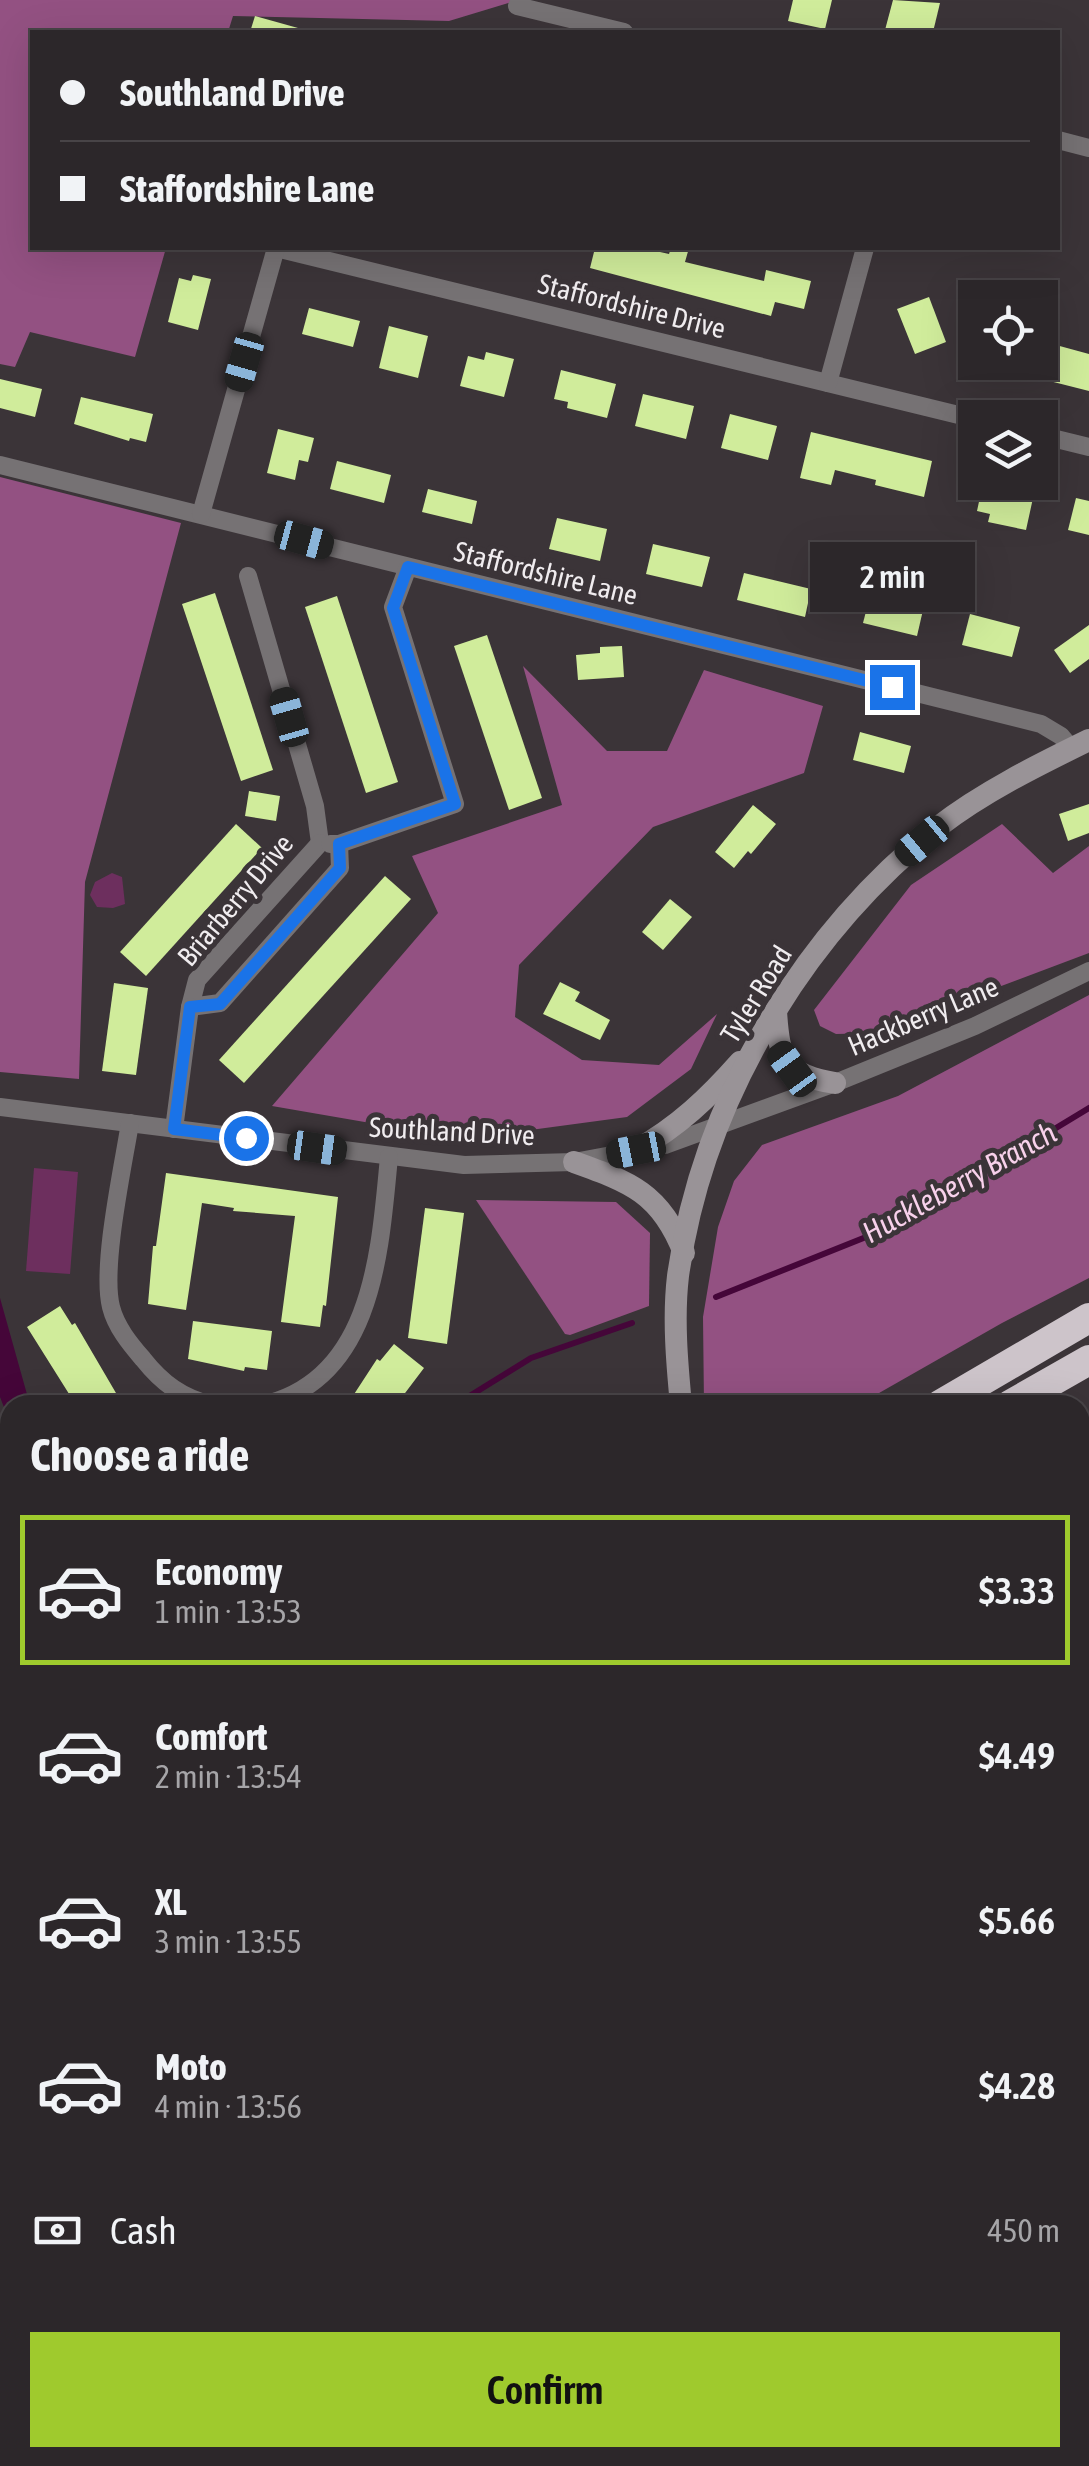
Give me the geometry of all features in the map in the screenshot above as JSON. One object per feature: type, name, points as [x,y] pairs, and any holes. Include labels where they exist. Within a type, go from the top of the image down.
[{"type":"highway","points":[[957,1395],[1089,1318]]},
{"type":"highway","points":[[1028,1395],[1089,1360]]},
{"type":"street","points":[[518,6],[616,30]]},
{"type":"street","points":[[1060,141],[1089,148]]},
{"type":"street","points":[[201,514],[275,250]]},
{"type":"street","name":"Staffordshire Drive","points":[[284,250],[958,415]]},
{"type":"street","points":[[828,382],[864,250]]},
{"type":"street","points":[[1058,439],[1089,447]]},
{"type":"street","name":"Staffordshire Lane","points":[[0,465],[1040,724],[1080,744]]},
{"type":"street","points":[[248,576],[315,806],[330,844],[455,804],[393,608],[408,567]]},
{"type":"street","name":"Tyler Road","points":[[681,1395],[678,1278],[700,1174],[756,1044],[776,1010],[840,925],[904,857],[971,805],[1080,744]]},
{"type":"street","name":"Briarberry Drive","points":[[174,1129],[190,1007],[197,980],[330,844],[340,868],[220,1004],[190,1007]]},
{"type":"street","name":"Hackberry Lane","points":[[719,1125],[975,1026],[1089,971]]},
{"type":"street","points":[[776,1010],[778,1050],[792,1069],[807,1078],[835,1083]]},
{"type":"street","points":[[636,1150],[668,1133],[695,1110],[756,1044]]},
{"type":"street","name":"Southland Drive","points":[[0,1106],[388,1157],[501,1166],[574,1162],[666,1145],[719,1125]]},
{"type":"street","points":[[130,1123],[108,1276],[110,1306],[118,1325],[155,1374],[173,1390],[186,1395]]},
{"type":"street","points":[[287,1395],[304,1388],[338,1357],[353,1335],[373,1282],[388,1157]]},
{"type":"street","points":[[574,1162],[630,1182],[674,1229],[684,1253]]},
{"type":"shaded area","points":[[0,0],[518,0],[449,21],[233,16],[229,30],[30,30],[30,250],[165,250],[135,357],[30,332],[15,367],[0,364]]},
{"type":"shaded area","points":[[0,477],[181,523],[85,882],[79,1079],[0,1072]]},
{"type":"shaded area","points":[[523,666],[607,751],[667,751],[704,670],[823,706],[804,773],[653,827],[519,965],[515,1017],[582,1060],[659,1065],[717,1014],[691,1069],[627,1117],[463,1139],[272,1106],[438,913],[412,856],[562,805]]},
{"type":"shaded area","points":[[1002,824],[1053,873],[1089,846],[1089,953],[876,1033],[836,1034],[820,1026],[814,1010],[911,885]]},
{"type":"shaded area","points":[[112,873],[122,877],[125,904],[97,907],[90,895],[95,882]]},
{"type":"shaded area","points":[[1089,995],[1089,1278],[876,1395],[704,1395],[703,1317],[718,1227],[734,1181],[762,1145],[898,1096]]},
{"type":"shaded area","points":[[34,1168],[78,1172],[70,1274],[26,1271]]},
{"type":"shaded area","points":[[476,1200],[616,1202],[650,1233],[649,1306],[565,1334]]},
{"type":"shaded area","points":[[0,1298],[27,1395],[0,1395]]},
{"type":"building","points":[[793,0],[832,0],[825,29],[788,21]]},
{"type":"building","points":[[893,0],[940,3],[933,30],[885,30]]},
{"type":"building","points":[[255,16],[298,28],[298,30],[251,30]]},
{"type":"building","points":[[594,250],[651,250],[669,254],[670,250],[688,250],[685,262],[764,281],[766,270],[811,281],[804,309],[775,302],[771,316],[590,268]]},
{"type":"building","points":[[193,275],[211,279],[198,330],[168,322],[179,278],[191,281]]},
{"type":"building","points":[[929,297],[946,342],[915,354],[897,309]]},
{"type":"building","points":[[309,308],[360,321],[353,347],[302,334]]},
{"type":"building","points":[[389,326],[428,336],[418,378],[379,368]]},
{"type":"building","points":[[1058,346],[1089,354],[1089,391],[1045,380],[1058,380]]},
{"type":"building","points":[[486,352],[514,359],[504,397],[460,386],[468,356],[484,360]]},
{"type":"building","points":[[561,370],[616,384],[607,418],[567,408],[568,402],[554,399]]},
{"type":"building","points":[[0,379],[42,389],[35,417],[0,408]]},
{"type":"building","points":[[643,394],[694,406],[686,439],[635,426]]},
{"type":"building","points":[[81,397],[153,414],[146,442],[130,438],[129,441],[74,424]]},
{"type":"building","points":[[730,414],[777,426],[768,460],[721,448]]},
{"type":"building","points":[[278,429],[314,438],[308,462],[299,460],[295,480],[267,473]]},
{"type":"building","points":[[811,432],[932,461],[924,497],[835,470],[831,485],[800,478]]},
{"type":"building","points":[[337,461],[391,475],[384,503],[330,489]]},
{"type":"building","points":[[428,489],[477,501],[472,524],[422,512]]},
{"type":"building","points":[[1076,498],[1089,501],[1089,535],[1068,530]]},
{"type":"building","points":[[979,500],[1033,500],[1026,530],[988,522],[990,514],[977,511]]},
{"type":"building","points":[[557,518],[607,529],[600,561],[549,549]]},
{"type":"building","points":[[653,544],[710,557],[702,587],[646,574]]},
{"type":"building","points":[[744,573],[811,589],[805,617],[737,600]]},
{"type":"building","points":[[215,593],[273,770],[241,781],[182,604]]},
{"type":"building","points":[[337,596],[398,782],[366,793],[305,607]]},
{"type":"building","points":[[870,596],[923,610],[917,636],[863,623]]},
{"type":"building","points":[[970,614],[1020,627],[1012,657],[962,645]]},
{"type":"building","points":[[1089,625],[1089,659],[1070,673],[1054,650]]},
{"type":"building","points":[[487,635],[542,798],[509,810],[454,646]]},
{"type":"building","points":[[622,646],[624,677],[578,680],[576,655],[600,653],[600,647]]},
{"type":"building","points":[[860,732],[911,746],[904,773],[853,760]]},
{"type":"building","points":[[249,791],[280,796],[276,821],[245,816]]},
{"type":"building","points":[[1089,804],[1089,833],[1068,841],[1059,814]]},
{"type":"building","points":[[753,805],[776,824],[734,868],[715,852]]},
{"type":"building","points":[[236,824],[262,848],[146,976],[120,952]]},
{"type":"building","points":[[385,876],[411,899],[244,1083],[219,1060]]},
{"type":"building","points":[[670,899],[692,917],[663,950],[642,932]]},
{"type":"building","points":[[560,982],[580,992],[575,1001],[610,1020],[600,1040],[543,1014]]},
{"type":"building","points":[[114,983],[148,988],[136,1075],[102,1071]]},
{"type":"building","points":[[166,1173],[338,1197],[326,1306],[323,1305],[320,1327],[281,1322],[295,1216],[233,1211],[234,1208],[202,1203],[186,1310],[148,1304]]},
{"type":"building","points":[[425,1208],[464,1213],[447,1344],[408,1338]]},
{"type":"building","points":[[60,1306],[72,1325],[75,1323],[117,1395],[70,1395],[27,1327]]},
{"type":"building","points":[[193,1321],[272,1331],[267,1370],[245,1367],[244,1371],[188,1359]]},
{"type":"building","points":[[394,1344],[424,1368],[404,1395],[354,1395],[377,1359],[380,1361]]},
{"type":"waterway","name":"Huckleberry Branch","points":[[716,1297],[896,1225],[1089,1108]]},
{"type":"waterway","name":"Huckleberry Branch","points":[[471,1395],[531,1358],[632,1323]]},
{"type":"route","points":[[246,1138],[174,1129],[190,1007],[220,1004],[340,868],[339,844],[455,804],[393,608],[408,567],[892,687]]}]
